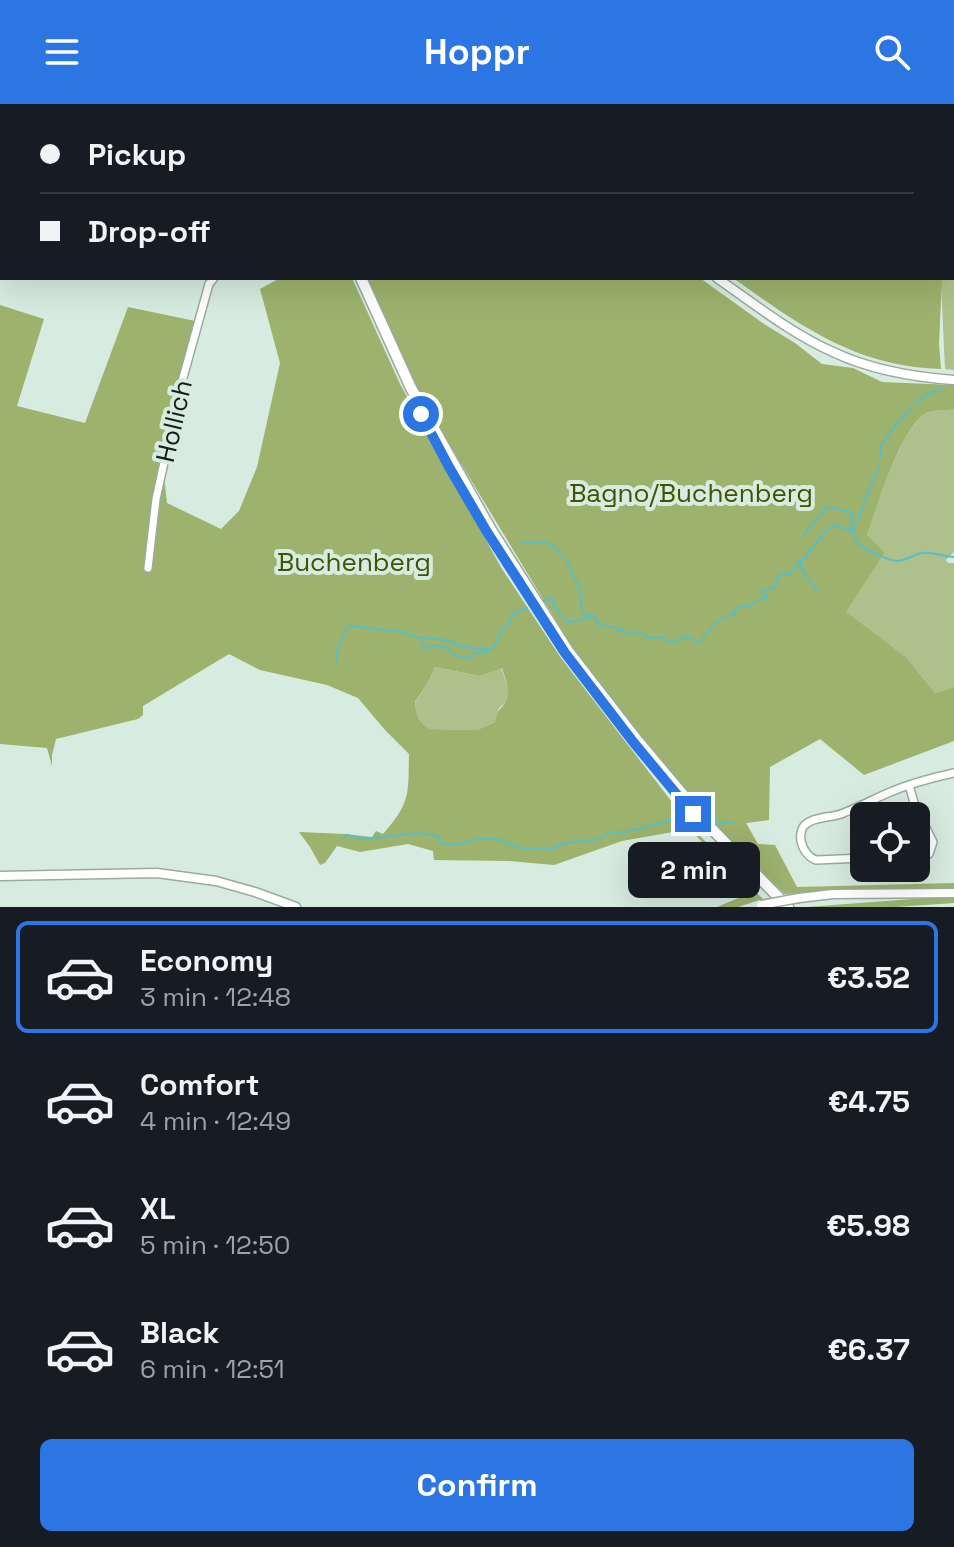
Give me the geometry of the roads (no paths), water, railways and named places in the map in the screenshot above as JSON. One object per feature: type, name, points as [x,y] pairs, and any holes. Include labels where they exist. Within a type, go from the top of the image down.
[{"type":"highway","points":[[360,280],[408,389],[449,467],[565,653],[707,831],[781,907]]},
{"type":"highway","points":[[360,280],[411,388],[491,530],[568,651],[711,828],[788,907]]},
{"type":"main road","points":[[720,280],[802,336],[830,351],[876,368],[954,380]]},
{"type":"main road","points":[[0,876],[157,873],[216,881],[296,907]]},
{"type":"main road","points":[[757,906],[833,894],[954,893]]},
{"type":"street","name":"Hollich","points":[[148,568],[156,499],[181,385],[212,280]]},
{"type":"street","points":[[869,802],[909,785],[954,773]]},
{"type":"street","points":[[909,785],[914,802]]},
{"type":"street","points":[[850,810],[807,823],[802,830],[801,841],[810,858],[850,859]]},
{"type":"waterway","points":[[914,405],[941,388]]},
{"type":"waterway","points":[[881,459],[880,448],[911,408]]},
{"type":"waterway","points":[[853,531],[879,466]]},
{"type":"waterway","points":[[802,537],[826,507],[852,512],[851,530]]},
{"type":"waterway","points":[[541,602],[552,598],[563,618],[569,622],[595,616],[599,625],[621,628],[626,634],[643,633],[648,638],[662,637],[671,643],[687,636],[698,643],[719,621],[730,614],[734,615],[736,608],[766,599],[762,590],[774,588],[778,576],[790,575],[798,561],[806,558],[834,525],[853,531],[860,545],[893,560],[900,561],[926,553],[954,557]]},
{"type":"waterway","points":[[521,542],[552,545],[567,561],[580,585],[581,608],[586,615],[593,616]]},
{"type":"waterway","points":[[802,562],[801,568],[817,591]]},
{"type":"waterway","points":[[337,663],[337,653],[347,628],[353,626],[447,640],[475,649],[492,649],[513,614],[527,608]]},
{"type":"waterway","points":[[421,642],[425,649],[441,646],[454,655],[468,658],[492,649]]},
{"type":"waterway","points":[[703,812],[720,822],[733,823]]},
{"type":"waterway","points":[[342,838],[347,835],[363,839],[419,833],[438,836],[440,843],[453,845],[477,839],[494,839],[521,848],[554,848],[564,843],[600,839],[611,832],[647,827],[690,814]]},
{"type":"park label","name":"Bagno/Buchenberg","points":[[691,493]]},
{"type":"park label","name":"Buchenberg","points":[[354,562]]}]
